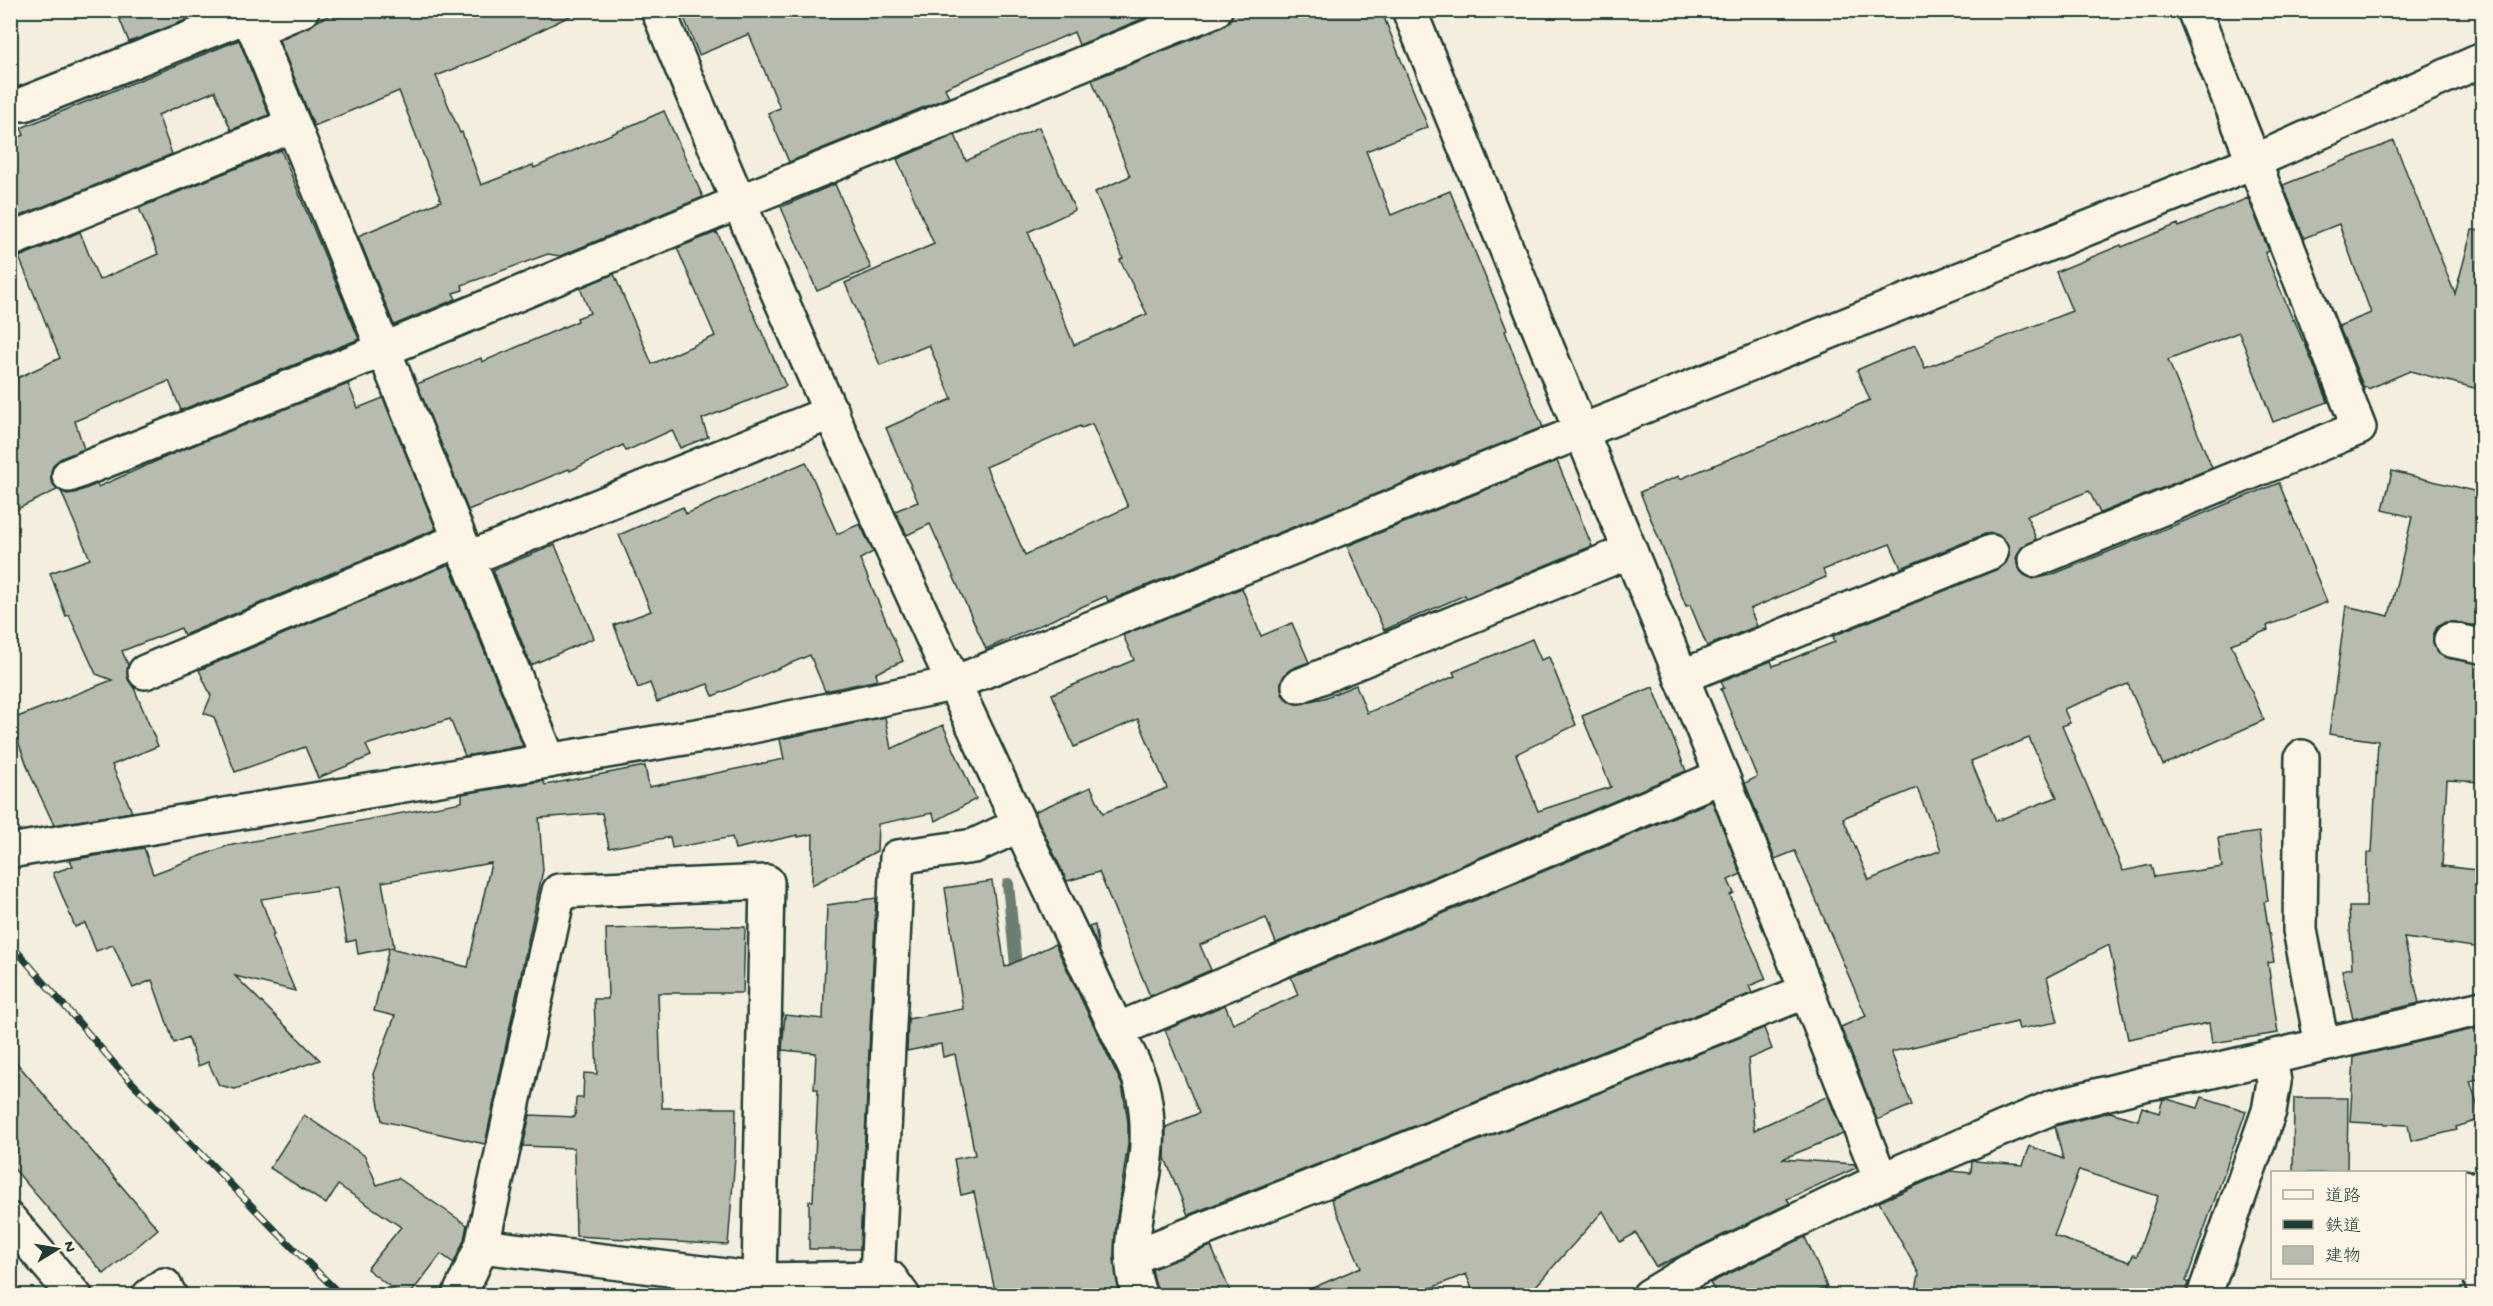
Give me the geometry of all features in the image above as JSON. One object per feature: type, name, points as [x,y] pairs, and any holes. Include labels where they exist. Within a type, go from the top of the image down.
[{"type":"street","points":[[24,104],[250,19],[302,10]]},
{"type":"street","points":[[658,10],[737,203],[952,684],[1140,1080],[1147,1145],[1136,1208],[1133,1257],[1136,1285],[1140,1296]]},
{"type":"street","points":[[69,475],[383,350],[737,203],[1215,10]]},
{"type":"street","points":[[1409,10],[1722,776],[1881,1180]]},
{"type":"street","points":[[2035,560],[2359,428],[2194,10]]},
{"type":"street","points":[[250,19],[549,761]]},
{"type":"street","points":[[10,851],[738,729],[952,684],[2474,73]]},
{"type":"street","points":[[10,240],[292,125]]},
{"type":"street","points":[[146,672],[832,412]]},
{"type":"street","points":[[1299,686],[1630,551]]},
{"type":"street","points":[[1681,677],[1991,552]]},
{"type":"street","points":[[2451,640],[2482,646]]},
{"type":"street","points":[[2302,757],[2300,930],[2322,1045]]},
{"type":"street","points":[[1117,1030],[1722,776]]},
{"type":"street","points":[[482,1246],[759,1280],[890,1287],[897,857],[974,846],[1019,825]]},
{"type":"street","points":[[459,1296],[482,1246],[559,891],[767,882],[759,1280]]},
{"type":"street","points":[[1133,1257],[1807,991]]},
{"type":"street","points":[[1649,1296],[1694,1284],[1881,1180],[2052,1107],[2143,1084],[2199,1074],[2482,1008]]},
{"type":"street","points":[[2204,1296],[2270,1111],[2274,1082],[2270,1058]]},
{"type":"street","points":[[2466,1198],[2482,1283]]},
{"type":"street","points":[[10,1220],[75,1296]]},
{"type":"street","points":[[149,1296],[164,1285],[170,1296]]},
{"type":"building","points":[[116,10],[201,10],[202,14],[129,42]]},
{"type":"building","points":[[340,10],[582,10],[488,56],[436,76],[460,133],[462,132],[481,185],[533,165],[534,168],[664,111],[703,197],[560,256],[548,254],[462,285],[463,290],[453,293],[456,299],[394,325],[358,236],[441,201],[399,91],[314,126],[279,40]]},
{"type":"building","points":[[681,10],[1164,10],[1079,45],[1074,32],[945,88],[949,97],[789,162],[768,113],[780,108],[749,34],[699,55]]},
{"type":"building","points":[[1233,10],[1381,10],[1428,127],[1366,151],[1391,215],[1450,191],[1507,330],[1505,331],[1519,369],[1543,427],[1108,601],[1106,596],[986,649],[930,524],[907,535],[895,511],[918,502],[886,428],[952,399],[929,345],[880,365],[845,283],[934,244],[897,159],[955,135],[966,161],[1039,127],[1075,210],[1028,232],[1074,345],[1147,314],[1120,260],[1123,258],[1095,192],[1130,176],[1092,80],[1222,27],[1230,21]],"holes":[[[1092,424],[1128,507],[1025,555],[986,467],[1080,426],[1081,428]]]},
{"type":"building","points":[[239,40],[269,115],[231,130],[215,91],[158,115],[172,154],[10,220],[10,141],[24,135],[21,128]]},
{"type":"building","points":[[2394,141],[2455,294],[2472,230],[2482,231],[2482,390],[2410,371],[2368,389],[2364,388],[2339,326],[2371,313],[2339,224],[2304,238],[2283,185]]},
{"type":"building","points":[[281,150],[359,339],[181,410],[169,381],[75,421],[84,449],[54,464],[51,481],[57,490],[11,512],[11,381],[60,358],[19,257],[80,232],[99,280],[158,254],[139,208]]},
{"type":"building","points":[[835,184],[871,268],[817,291],[781,207]]},
{"type":"building","points":[[2248,198],[2269,251],[2265,253],[2328,402],[2273,422],[2239,332],[2168,360],[2212,468],[2100,513],[2089,491],[2027,516],[2036,539],[2021,548],[2016,558],[2018,568],[2024,575],[2033,579],[2051,575],[2279,483],[2327,602],[2267,626],[2268,630],[2231,644],[2264,720],[2163,765],[2128,684],[2064,709],[2070,723],[2062,726],[2123,871],[2151,865],[2154,877],[2222,867],[2218,838],[2259,832],[2268,901],[2264,902],[2274,962],[2268,963],[2278,1033],[2212,1043],[2209,1023],[2128,1039],[2109,945],[2047,977],[2058,1022],[2019,1029],[2017,1022],[1891,1052],[1912,1105],[1877,1120],[1841,1027],[1866,1016],[1795,851],[1775,859],[1745,783],[1757,777],[1721,689],[1724,688],[1721,681],[1771,661],[1773,666],[1835,642],[1833,636],[1998,569],[2006,563],[2009,546],[2002,537],[1993,533],[1985,534],[1901,568],[1890,544],[1823,570],[1826,577],[1750,609],[1757,626],[1707,646],[1690,605],[1686,606],[1640,492],[1679,476],[1680,479],[1870,400],[1857,370],[1915,345],[1925,368],[2072,311],[2056,272],[2178,224],[2179,227]],"holes":[[[2029,738],[2057,797],[1996,821],[1971,761]],[[1917,788],[1941,850],[1869,880],[1843,818]]]},
{"type":"building","points":[[717,232],[786,386],[702,419],[708,437],[680,448],[672,430],[626,451],[623,445],[570,471],[569,469],[468,510],[417,384],[481,358],[482,362],[578,321],[577,318],[590,313],[580,288],[614,274],[652,364],[715,336],[677,248]]},
{"type":"building","points":[[348,384],[358,408],[383,398],[436,529],[184,635],[181,628],[122,651],[128,665],[128,679],[133,687],[139,689],[134,688],[158,746],[112,765],[132,812],[54,825],[31,776],[10,720],[112,680],[96,674],[69,615],[66,616],[50,573],[90,559],[61,491],[67,494],[97,484],[98,487],[177,452]]},
{"type":"building","points":[[1557,461],[1592,546],[1466,598],[1465,595],[1384,630],[1347,546]]},
{"type":"building","points":[[806,462],[837,534],[860,524],[873,552],[860,559],[903,661],[876,673],[878,680],[825,691],[810,655],[713,696],[708,684],[657,702],[650,683],[638,688],[614,625],[651,611],[619,535],[683,507],[686,514]]},
{"type":"building","points":[[2392,471],[2482,493],[2482,627],[2445,622],[2437,627],[2433,637],[2434,647],[2439,654],[2447,658],[2482,664],[2482,782],[2447,780],[2442,866],[2477,870],[2476,878],[2482,879],[2482,948],[2404,938],[2419,1003],[2353,1019],[2342,970],[2352,968],[2349,907],[2366,907],[2367,853],[2372,853],[2378,741],[2329,734],[2346,606],[2389,616],[2412,517],[2383,510]]},
{"type":"building","points":[[555,545],[594,638],[531,665],[493,570]]},
{"type":"building","points":[[449,564],[523,746],[465,756],[450,719],[366,745],[371,756],[318,778],[305,747],[235,772],[214,717],[204,713],[211,696],[199,670]]},
{"type":"building","points":[[1242,588],[1261,636],[1292,623],[1309,662],[1291,669],[1285,674],[1281,683],[1282,694],[1288,701],[1296,704],[1324,698],[1356,685],[1367,713],[1455,676],[1453,672],[1532,639],[1541,660],[1549,657],[1576,725],[1516,754],[1538,811],[1611,787],[1582,716],[1653,687],[1686,771],[1276,943],[1266,918],[1200,945],[1211,970],[1150,996],[1099,872],[1067,881],[1034,812],[1091,787],[1103,813],[1167,788],[1138,719],[1074,747],[1052,694],[1134,660],[1123,635]]},
{"type":"building","points":[[885,717],[891,749],[943,725],[976,799],[936,821],[932,813],[878,824],[877,851],[812,885],[813,834],[798,837],[798,835],[735,849],[732,837],[672,848],[670,837],[609,848],[602,813],[539,818],[543,870],[485,1144],[382,1121],[373,1074],[395,1016],[374,1011],[389,948],[358,954],[356,940],[347,942],[337,887],[261,899],[274,935],[272,936],[295,991],[235,976],[320,1060],[235,1089],[219,1085],[208,1062],[198,1066],[188,1037],[174,1043],[152,980],[133,988],[113,945],[96,951],[85,923],[75,927],[53,873],[73,866],[70,860],[144,848],[153,874],[227,846],[462,802],[462,794],[543,781],[545,785],[645,766],[649,787],[784,759],[780,739]],"holes":[[[491,863],[468,967],[390,948],[394,947],[382,882]]]},
{"type":"building","points":[[1712,801],[1741,874],[1728,880],[1734,893],[1730,895],[1766,979],[1749,986],[1752,993],[1188,1215],[1165,1158],[1166,1127],[1199,1113],[1165,1030],[1225,1005],[1233,1024],[1298,995],[1291,977]]},
{"type":"building","points":[[992,881],[1005,967],[1055,944],[1122,1085],[1128,1122],[1128,1144],[1117,1218],[1114,1258],[1120,1296],[996,1296],[974,1192],[961,1195],[954,1159],[975,1155],[955,1054],[943,1057],[941,1044],[907,1051],[908,1019],[963,1009],[945,888]]},
{"type":"building","points":[[876,898],[860,1249],[809,1249],[809,1201],[813,1201],[818,1089],[814,1089],[816,1053],[782,1050],[785,1015],[823,1019],[827,905]]},
{"type":"building","points":[[1095,925],[1099,949],[1089,927]]},
{"type":"building","points":[[745,927],[743,993],[658,993],[662,1108],[736,1108],[735,1157],[728,1245],[576,1236],[574,1148],[523,1146],[530,1115],[575,1117],[576,1098],[583,1098],[584,1073],[597,1074],[594,999],[608,999],[606,929]]},
{"type":"building","points":[[2482,1027],[2482,1078],[2470,1081],[2482,1119],[2456,1127],[2457,1130],[2411,1141],[2408,1125],[2350,1122],[2354,1057]]},
{"type":"building","points":[[1764,1028],[1772,1049],[1748,1059],[1754,1130],[1828,1096],[1843,1134],[1782,1159],[1855,1164],[1856,1168],[1787,1199],[1790,1203],[1656,1267],[1636,1233],[1620,1242],[1603,1211],[1527,1296],[1475,1296],[1466,1274],[1411,1296],[1294,1296],[1361,1267],[1331,1199]]},
{"type":"building","points":[[10,1055],[158,1229],[104,1274],[10,1164]]},
{"type":"building","points":[[2202,1097],[2246,1111],[2186,1281],[2189,1283],[2186,1296],[1915,1296],[1919,1274],[1879,1202],[1950,1171],[1971,1173],[1974,1161],[2023,1165],[2030,1146],[2063,1159],[2055,1126],[2110,1112],[2138,1120],[2142,1107],[2159,1113],[2163,1099],[2198,1108]],"holes":[[[2079,1170],[2158,1196],[2137,1256],[2133,1255],[2130,1262],[2054,1236]]]},
{"type":"building","points":[[2294,1098],[2348,1098],[2347,1171],[2293,1171]]},
{"type":"building","points":[[304,1115],[365,1156],[377,1185],[398,1178],[467,1225],[464,1240],[454,1263],[441,1254],[409,1296],[402,1296],[367,1269],[401,1227],[338,1185],[326,1204],[270,1168]]},
{"type":"building","points":[[1805,1237],[1827,1287],[1807,1296],[1718,1296],[1710,1283]]},
{"type":"building","points":[[1211,1246],[1232,1296],[1158,1296],[1152,1269]]},
{"type":"waterway","points":[[1008,884],[1017,976]]},
{"type":"railway","points":[[10,943],[119,1069],[342,1296]]}]
